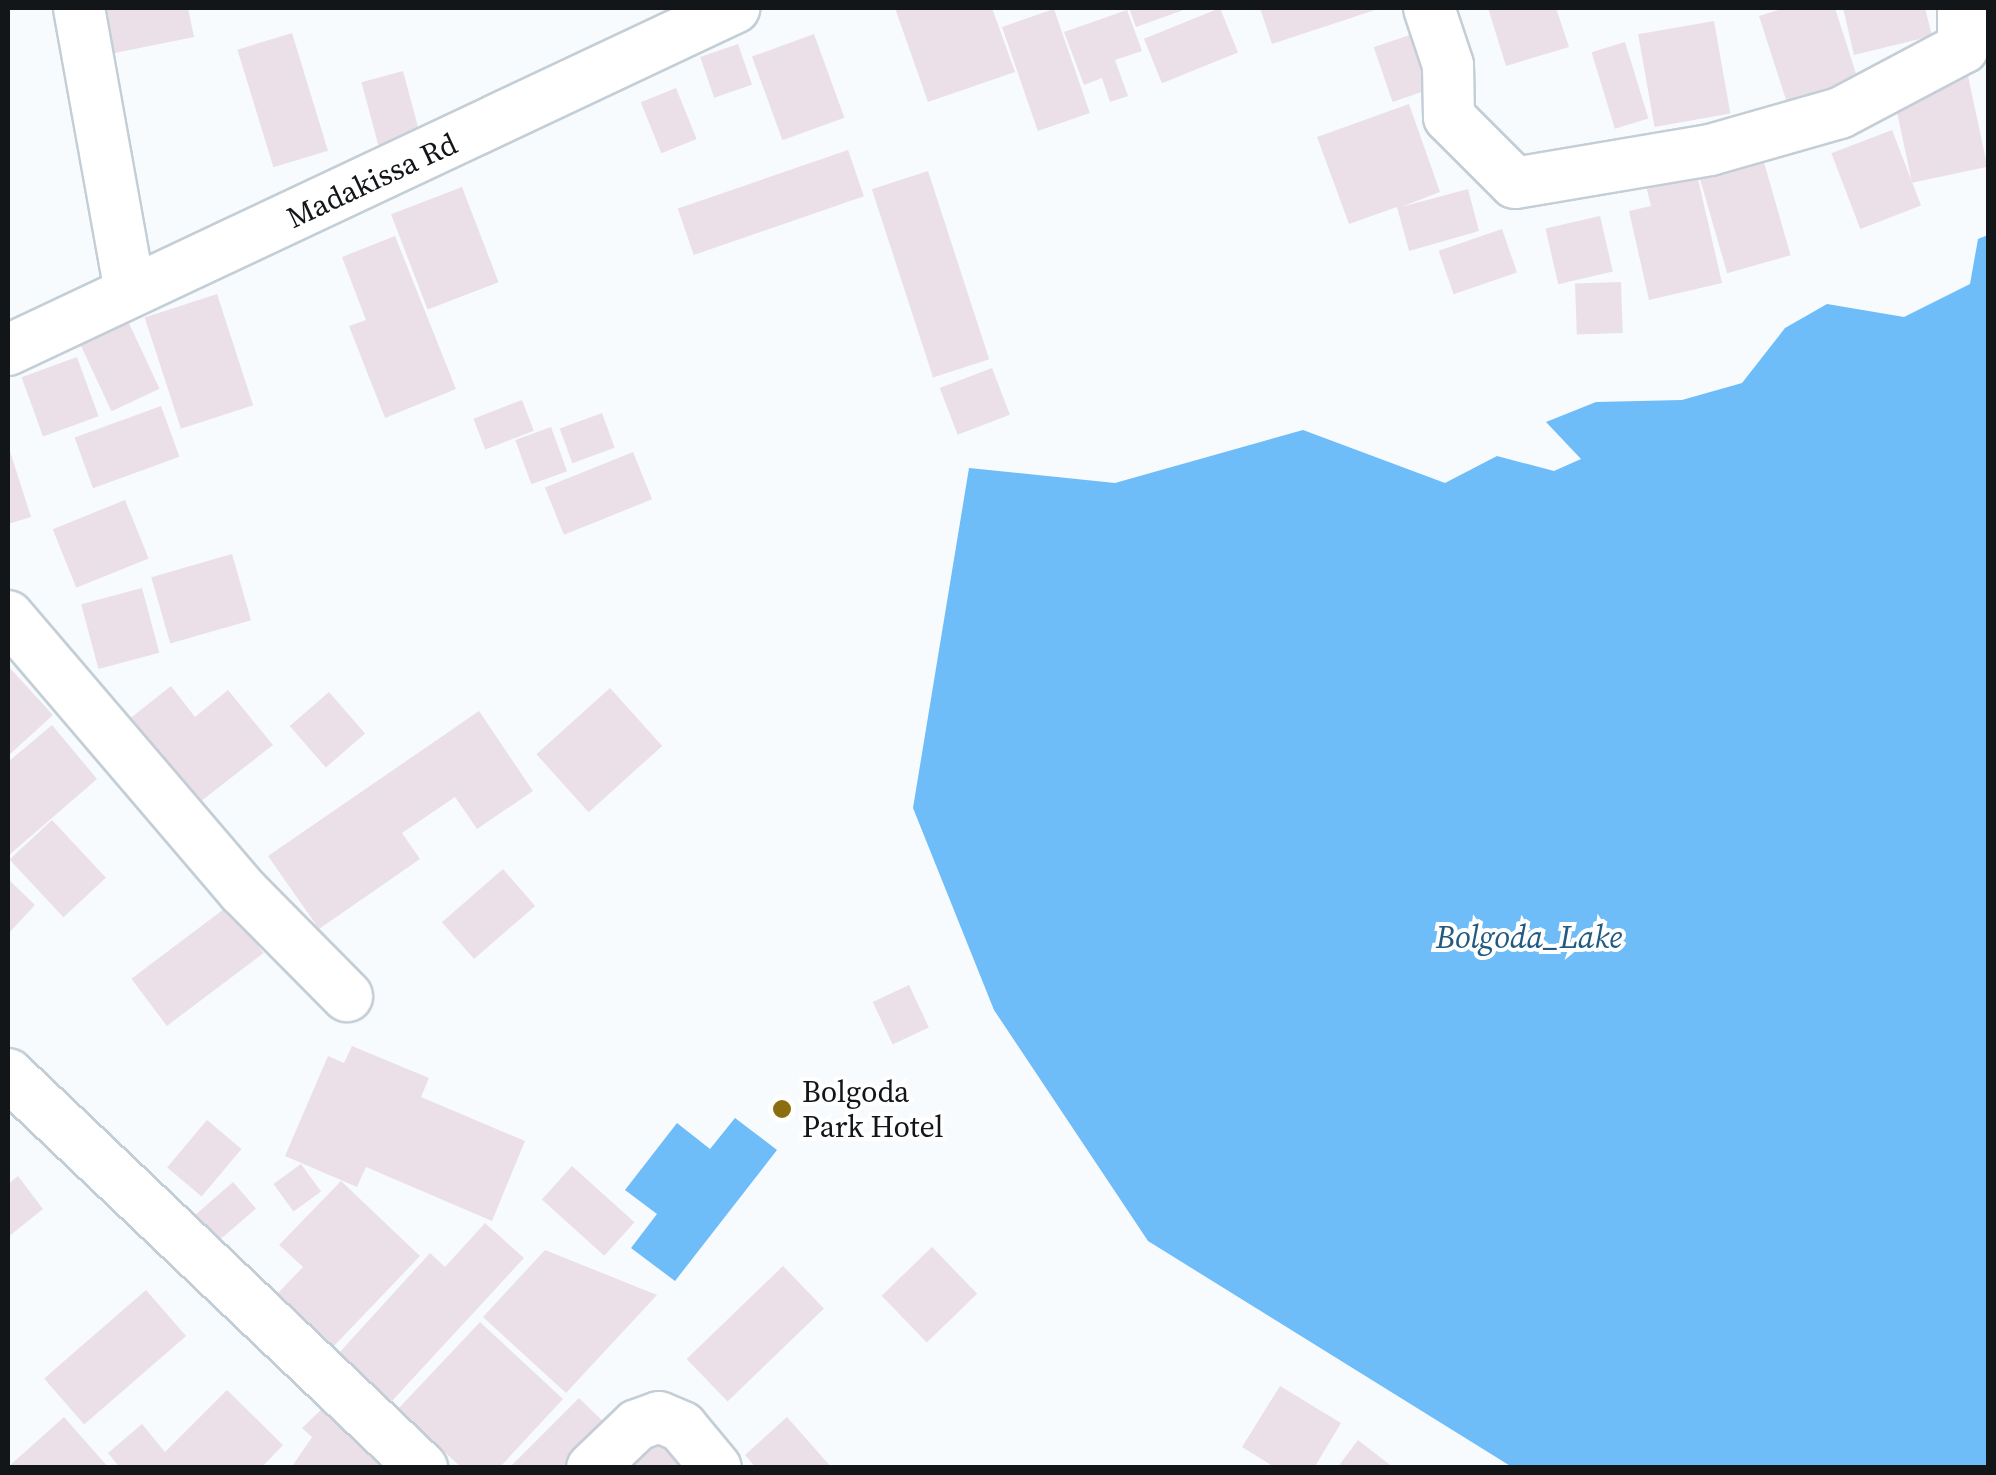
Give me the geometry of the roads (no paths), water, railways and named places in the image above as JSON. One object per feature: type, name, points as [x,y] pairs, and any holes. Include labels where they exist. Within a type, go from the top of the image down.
[{"type":"street","points":[[79,8],[130,291]]},
{"type":"street","name":"Madakissa Rd","points":[[8,350],[734,8]]},
{"type":"street","points":[[1429,8],[1448,65],[1449,117],[1515,183],[1710,150],[1840,113],[1962,48],[1963,8]]},
{"type":"street","points":[[13,632],[243,891],[347,996]]},
{"type":"street","points":[[8,1074],[422,1468]]},
{"type":"street","points":[[592,1468],[637,1425],[659,1418],[682,1427],[716,1468]]},
{"type":"water","name":"Bolgoda_Lake","points":[[1988,235],[1988,1467],[1512,1467],[1148,1241],[994,1010],[913,808],[969,468],[1115,483],[1303,430],[1445,483],[1497,456],[1554,471],[1581,459],[1546,422],[1596,402],[1682,400],[1742,383],[1785,328],[1827,304],[1904,317],[1970,284],[1978,239]]},
{"type":"water","points":[[735,1118],[777,1150],[675,1281],[631,1248],[657,1214],[625,1190],[677,1123],[710,1149]]},
{"type":"place","name":"Bolgoda Park Hotel","points":[[782,1109]]}]
